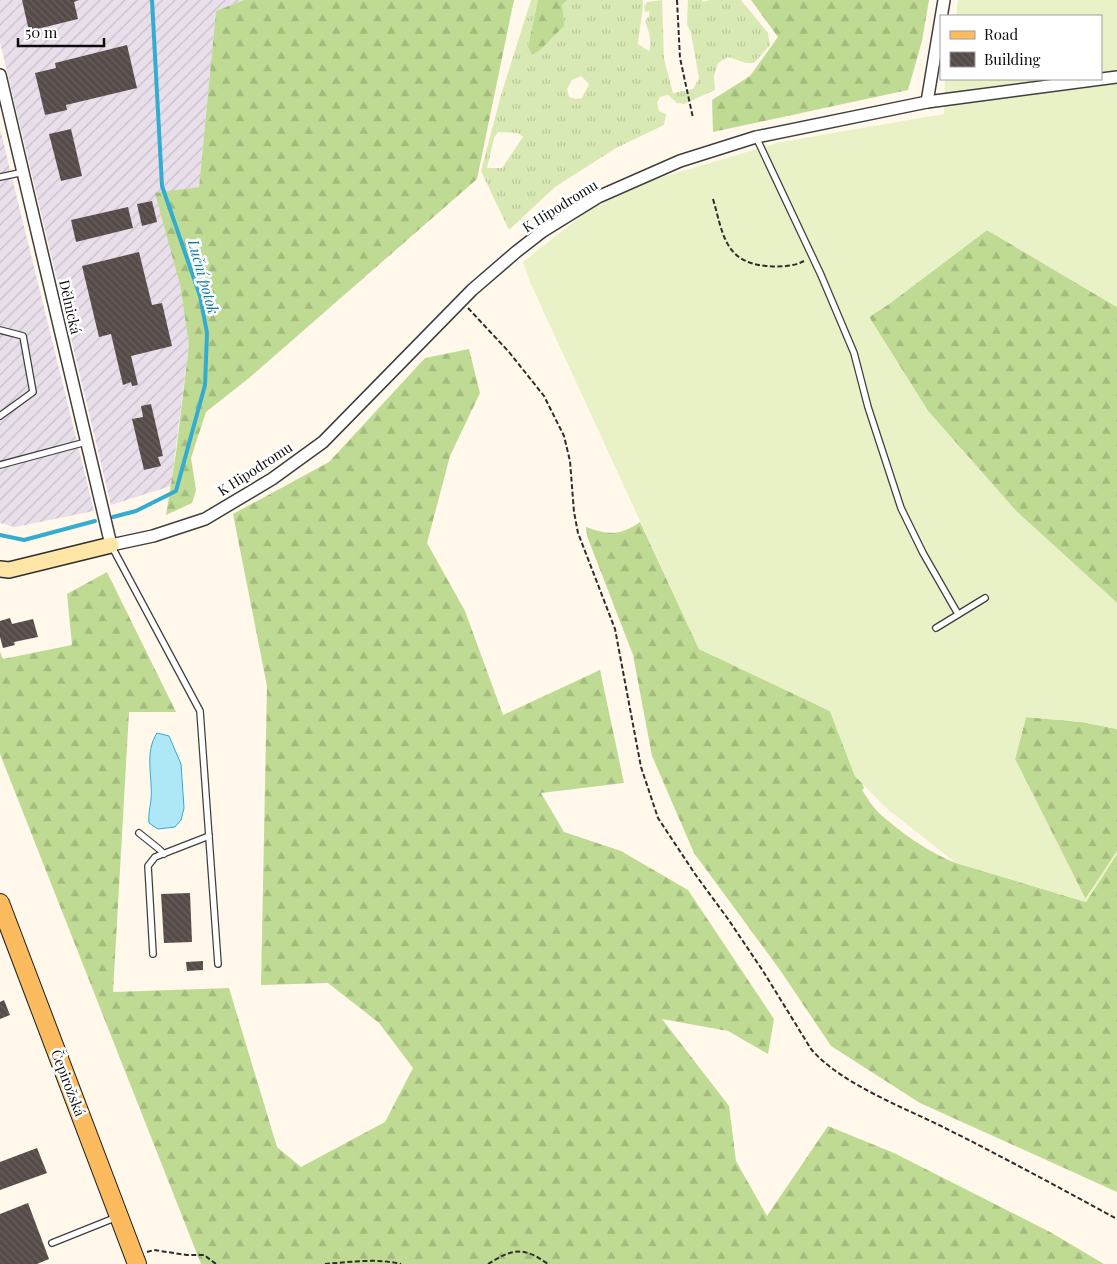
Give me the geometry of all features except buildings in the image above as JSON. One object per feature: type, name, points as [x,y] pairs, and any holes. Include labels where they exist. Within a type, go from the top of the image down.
[{"type":"main road","name":"Čepirožská","points":[[0,902],[136,1260]]},
{"type":"street","points":[[942,15],[944,0]]},
{"type":"street","points":[[927,102],[940,24]]},
{"type":"street","name":"Dělnická","points":[[0,75],[111,545]]},
{"type":"street","name":"K Hipodromu","points":[[1102,79],[1117,77]]},
{"type":"street","name":"K Hipodromu","points":[[111,545],[153,536],[205,519],[272,480],[324,442],[462,300],[523,247],[543,231],[598,197],[680,161],[756,138],[927,102],[1094,80]]},
{"type":"street","points":[[0,569],[9,570],[111,545]]},
{"type":"lane","points":[[756,138],[854,353],[868,407],[901,508],[923,553],[958,614]]},
{"type":"lane","points":[[0,177],[24,172]]},
{"type":"lane","points":[[0,330],[23,336],[33,392],[0,416]]},
{"type":"lane","points":[[0,465],[86,442]]},
{"type":"lane","points":[[111,545],[200,711],[218,964]]},
{"type":"lane","points":[[936,628],[985,598]]},
{"type":"lane","points":[[139,833],[164,854]]},
{"type":"lane","points":[[153,954],[148,866],[156,857],[209,836]]},
{"type":"lane","points":[[52,1243],[119,1216]]},
{"type":"path","points":[[677,0],[680,58],[693,118]]},
{"type":"path","points":[[713,199],[725,240],[738,258],[773,267],[798,264],[812,258]]},
{"type":"path","points":[[462,300],[509,352],[539,389],[550,405],[564,436],[570,460],[574,512],[578,532],[615,628],[641,767],[658,818],[694,874],[764,971],[810,1049],[831,1068],[870,1092],[984,1148],[1117,1219]]},
{"type":"path","points":[[136,1260],[154,1250],[187,1255],[204,1255],[216,1264]]},
{"type":"path","points":[[488,1264],[513,1251],[539,1258],[548,1264]]},
{"type":"path","points":[[325,1264],[390,1261],[401,1264]]},
{"type":"shaded area","points":[[0,0],[244,0],[216,11],[199,187],[156,194],[180,285],[189,345],[171,486],[111,505],[0,42]]},
{"type":"shaded area","points":[[0,129],[94,511],[15,527],[0,523]]},
{"type":"green space","points":[[244,0],[514,0],[477,179],[249,378],[206,412],[191,458],[196,490],[192,503],[166,515],[176,453],[189,345],[180,285],[155,193],[199,187],[216,11]]},
{"type":"green space","points":[[531,0],[538,0],[528,46],[562,15],[562,5],[567,0],[643,0],[638,44],[649,51],[650,39],[645,21],[649,16],[649,11],[645,12],[644,7],[647,2],[662,0],[664,59],[673,93],[693,89],[699,78],[691,33],[687,24],[688,0],[702,0],[703,2],[710,0],[741,0],[768,33],[770,45],[754,63],[746,63],[728,57],[718,63],[714,76],[715,90],[684,104],[677,103],[668,95],[660,97],[657,103],[659,111],[666,114],[664,125],[616,148],[555,187],[509,230],[481,171],[501,95]],"holes":[[[581,76],[589,84],[582,98],[569,97],[567,89],[572,80]],[[498,132],[518,133],[523,137],[502,168],[487,168],[494,138]]]},
{"type":"green space","points":[[538,0],[567,0],[562,5],[564,26],[540,50],[532,55],[528,46]]},
{"type":"green space","points":[[751,0],[929,0],[922,41],[908,90],[713,132],[712,100],[750,76],[778,37]]},
{"type":"green space","points":[[958,0],[1117,0],[1117,307],[987,230],[869,317],[928,411],[1016,511],[1117,603],[1117,729],[1082,722],[1026,717],[1015,759],[1085,899],[1117,851],[1117,854],[1086,902],[956,863],[886,808],[855,776],[830,711],[699,649],[530,282],[523,262],[590,209],[656,179],[781,142],[944,114],[945,80],[1102,80],[1102,15],[956,15]]},
{"type":"green space","points":[[987,230],[1117,307],[1117,603],[1016,511],[928,411],[869,317]]},
{"type":"green space","points":[[469,349],[480,393],[450,456],[427,543],[465,611],[503,715],[600,670],[624,783],[541,793],[564,832],[621,851],[688,890],[774,1019],[768,1054],[728,1031],[662,1019],[729,1106],[736,1161],[767,1216],[828,1126],[894,1153],[1050,1232],[1104,1264],[201,1264],[0,754],[0,652],[3,659],[72,645],[67,594],[107,572],[176,712],[129,712],[113,992],[229,988],[277,1147],[301,1167],[385,1122],[413,1068],[379,1023],[328,983],[261,985],[267,686],[233,514],[329,462],[425,358]]},
{"type":"green space","points":[[640,522],[699,649],[830,711],[855,776],[862,783],[864,788],[862,790],[871,804],[878,812],[915,841],[936,854],[956,863],[1086,902],[1117,854],[1117,1192],[920,1103],[831,1046],[780,970],[694,853],[652,756],[633,655],[587,536],[586,527],[601,532],[614,533],[626,530]]},
{"type":"green space","points":[[1026,717],[1082,722],[1117,729],[1117,851],[1086,900],[1015,759]]},
{"type":"water","points":[[157,733],[169,736],[181,764],[184,808],[181,820],[175,827],[158,829],[149,823],[151,800],[150,757],[153,741]]},
{"type":"waterway","name":"Luční potok","points":[[113,517],[136,511],[176,491],[205,385],[207,333],[200,296],[162,186],[152,0]]},
{"type":"waterway","name":"Luční potok","points":[[0,535],[24,540],[95,521]]}]
